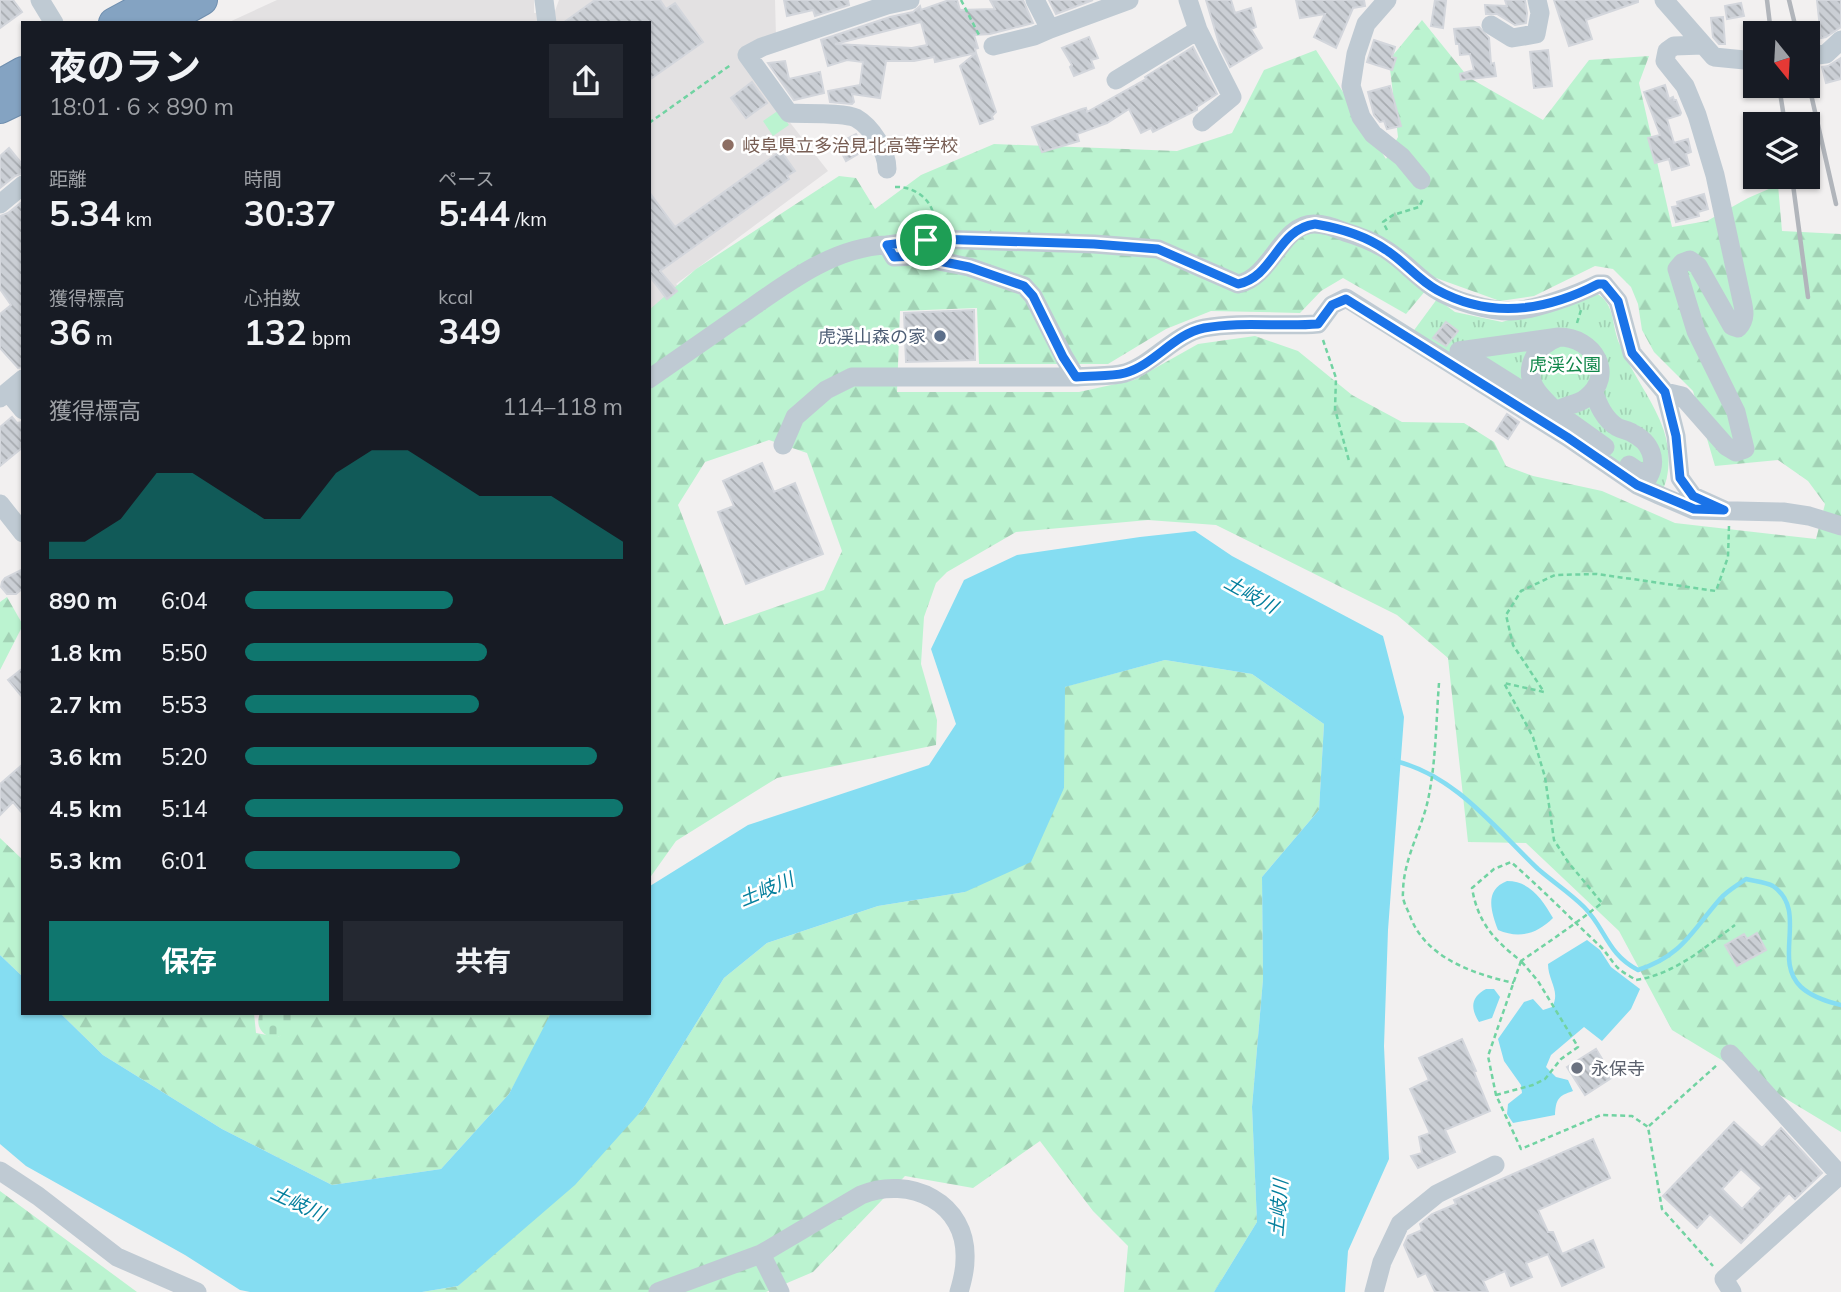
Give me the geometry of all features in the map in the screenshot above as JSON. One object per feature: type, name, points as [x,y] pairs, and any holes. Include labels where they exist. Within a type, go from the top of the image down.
[{"type":"highway","points":[[118,21],[157,0]]},
{"type":"highway","points":[[165,21],[202,0]]},
{"type":"highway","points":[[0,85],[21,73]]},
{"type":"highway","points":[[0,108],[21,98]]},
{"type":"street","points":[[40,0],[53,21]]},
{"type":"street","points":[[891,178],[887,155],[856,118],[789,113],[747,55],[762,47],[887,5],[910,0]]},
{"type":"street","points":[[1035,0],[1050,29]]},
{"type":"street","points":[[993,46],[1034,36],[1127,0]]},
{"type":"street","points":[[1188,0],[1198,30],[1232,97],[1202,122]]},
{"type":"street","points":[[1387,0],[1366,24],[1356,54],[1351,86],[1360,117],[1373,134],[1402,157],[1421,180]]},
{"type":"street","points":[[1491,25],[1513,38],[1536,34],[1540,13],[1537,0]]},
{"type":"street","points":[[1664,0],[1714,57],[1743,60]]},
{"type":"street","points":[[1116,79],[1198,30]]},
{"type":"street","points":[[1820,55],[1826,54],[1841,40]]},
{"type":"street","points":[[1665,392],[1682,396],[1726,446],[1736,452],[1745,449],[1736,412],[1696,331],[1677,269],[1690,260],[1698,266],[1732,326],[1738,328],[1743,323],[1745,315],[1712,163],[1685,86],[1665,61],[1667,51],[1674,46],[1703,45]]},
{"type":"street","points":[[0,204],[21,188]]},
{"type":"street","points":[[651,378],[790,281],[832,257],[872,246],[926,240],[1094,244],[1158,249],[1238,284],[1251,281],[1262,272],[1274,253],[1301,226],[1315,224],[1361,236],[1386,249],[1435,290],[1467,303],[1512,311],[1556,301],[1604,284],[1618,301],[1632,353],[1665,392],[1676,436],[1680,478],[1693,496],[1727,510]]},
{"type":"street","points":[[887,245],[894,257],[914,256],[969,267],[1024,286],[1033,296],[1063,357],[1076,377]]},
{"type":"street","points":[[783,445],[795,416],[826,390],[852,377],[1076,377],[1125,373],[1162,353],[1173,342],[1202,328],[1318,324],[1332,305],[1346,299],[1547,412],[1660,495],[1694,509],[1809,516],[1841,526]]},
{"type":"street","points":[[1451,356],[1569,333],[1581,340],[1597,357],[1600,369],[1598,380],[1585,399],[1547,412]]},
{"type":"street","points":[[1547,412],[1531,378],[1531,367],[1540,348],[1569,333]]},
{"type":"street","points":[[10,390],[21,407]]},
{"type":"street","points":[[1593,391],[1600,410],[1616,426],[1635,434],[1651,449],[1654,468],[1648,478],[1632,474]]},
{"type":"street","points":[[1660,495],[1671,492],[1680,478]]},
{"type":"street","points":[[0,504],[21,530]]},
{"type":"street","points":[[1728,1286],[1840,1175],[1730,1054]]},
{"type":"street","points":[[1374,1292],[1382,1262],[1400,1224],[1437,1194],[1495,1165]]},
{"type":"street","points":[[0,1171],[38,1196],[117,1256],[197,1292]]},
{"type":"street","points":[[657,1292],[761,1254],[861,1195],[876,1189],[918,1190],[948,1209],[962,1238],[965,1259],[959,1292]]},
{"type":"street","points":[[761,1254],[780,1292]]},
{"type":"path","points":[[961,0],[984,45],[993,46]]},
{"type":"path","points":[[651,122],[747,55]]},
{"type":"path","points":[[891,178],[912,189],[932,205],[935,219],[932,233],[926,240]]},
{"type":"path","points":[[1386,249],[1389,240],[1383,222],[1393,215],[1419,207],[1425,195],[1421,180]]},
{"type":"path","points":[[1318,324],[1336,378],[1335,409],[1349,461]]},
{"type":"path","points":[[1727,510],[1728,557],[1716,591],[1597,574],[1555,575],[1521,591],[1506,615],[1513,645],[1544,692],[1504,682],[1533,737],[1545,777],[1554,840],[1568,862],[1602,903],[1521,961],[1488,1056],[1496,1095],[1521,1149],[1601,1115],[1632,1116],[1648,1127],[1662,1209],[1728,1286]]},
{"type":"path","points":[[1439,683],[1434,755],[1427,802],[1411,849],[1402,894],[1413,927],[1441,957],[1490,978],[1514,983]]},
{"type":"path","points":[[1496,1095],[1545,1079],[1561,1059],[1578,1048],[1521,961],[1498,942],[1475,906],[1472,888],[1494,869],[1511,862],[1603,949],[1619,969],[1636,980],[1654,978],[1677,967],[1735,925]]},
{"type":"path","points":[[1648,1127],[1730,1054]]},
{"type":"shaded area","name":"岐阜県立多治見北高等学校","points":[[277,0],[534,0],[534,13],[555,11],[559,0],[775,0],[776,37],[743,52],[788,120],[828,171],[676,284],[682,290],[651,313],[651,21],[231,21]]},
{"type":"green space","points":[[1422,20],[1468,77],[1543,120],[1589,60],[1649,56],[1639,83],[1672,227],[1707,221],[1748,198],[1769,189],[1778,189],[1782,231],[1841,234],[1841,1132],[1672,1030],[1619,931],[1526,843],[1468,842],[1448,658],[1397,615],[1216,525],[1148,520],[1016,532],[947,572],[936,583],[924,617],[921,664],[937,720],[936,745],[777,778],[676,841],[651,876],[651,308],[696,269],[839,176],[856,178],[875,209],[921,175],[994,144],[1177,151],[1232,133],[1264,70],[1316,50],[1386,159],[1398,137],[1389,60]],"holes":[[[1595,266],[1613,269],[1631,287],[1638,304],[1642,330],[1654,352],[1693,391],[1715,466],[1778,460],[1808,481],[1825,504],[1816,539],[1675,523],[1602,491],[1533,476],[1506,466],[1494,442],[1464,423],[1402,422],[1352,395],[1298,351],[1255,336],[1198,344],[1134,380],[1079,392],[897,392],[900,311],[977,308],[979,364],[1108,364],[1166,329],[1211,311],[1300,313],[1321,291],[1343,278],[1406,314],[1436,278],[1500,301],[1534,296]],[[769,440],[807,453],[842,551],[824,590],[724,625],[678,505],[705,462]]]},
{"type":"green space","points":[[779,110],[789,125],[773,136],[763,121]]},
{"type":"green space","name":"虎渓公園","points":[[1596,293],[1610,309],[1620,345],[1664,431],[1668,463],[1667,479],[1661,493],[1412,333],[1437,299],[1455,312],[1502,322]]},
{"type":"green space","points":[[7,597],[21,622],[21,629],[0,670],[0,602]]},
{"type":"green space","points":[[1165,660],[1252,674],[1324,724],[1319,810],[1262,877],[1263,979],[1252,1107],[1257,1222],[1214,1292],[1124,1292],[1128,1246],[1093,1211],[1040,1141],[973,1188],[905,1176],[813,1272],[766,1292],[422,1292],[458,1286],[643,1109],[724,978],[767,943],[878,906],[965,892],[1064,788],[1064,687]]},
{"type":"green space","points":[[0,838],[21,858],[21,975],[0,955]]},
{"type":"green space","points":[[62,1015],[254,1015],[256,1033],[278,1037],[309,1015],[553,1015],[509,1094],[441,1169],[332,1185],[222,1129],[103,1055]]},
{"type":"green space","points":[[260,1015],[310,1015],[278,1037],[269,1037],[259,1027]]},
{"type":"green space","points":[[0,1191],[137,1292],[0,1292]]},
{"type":"water","name":"土岐川","points":[[1195,531],[1232,556],[1383,636],[1404,717],[1388,930],[1384,1046],[1389,1159],[1348,1251],[1345,1292],[1214,1292],[1257,1222],[1252,1107],[1263,979],[1262,877],[1319,810],[1324,724],[1252,674],[1165,660],[1065,687],[1064,788],[1031,862],[965,892],[878,906],[767,943],[724,978],[643,1109],[575,1185],[458,1286],[422,1292],[240,1290],[185,1255],[26,1166],[0,1144],[0,955],[21,975],[21,1015],[62,1015],[103,1055],[222,1129],[332,1185],[441,1169],[509,1094],[550,1015],[651,1015],[651,885],[748,825],[929,765],[956,724],[931,649],[964,580],[1017,555]]},
{"type":"water","points":[[1507,881],[1529,888],[1540,898],[1553,918],[1541,928],[1527,933],[1513,934],[1498,930],[1493,916],[1492,895]]},
{"type":"water","points":[[1587,940],[1600,950],[1611,967],[1640,989],[1631,1009],[1602,1041],[1584,1027],[1551,1055],[1546,1067],[1556,1077],[1568,1080],[1573,1091],[1559,1099],[1555,1115],[1513,1123],[1507,1114],[1508,1104],[1522,1093],[1521,1085],[1504,1061],[1498,1039],[1524,1002],[1533,999],[1543,1010],[1552,1007],[1555,991],[1548,964]]},
{"type":"water","points":[[1486,989],[1494,989],[1500,997],[1492,1018],[1479,1022],[1474,1012],[1474,1003],[1477,996]]},
{"type":"building","points":[[0,0],[13,0],[22,12],[0,28]]},
{"type":"building","points":[[595,0],[660,0],[666,9],[675,3],[703,42],[651,79],[651,21],[566,21]]},
{"type":"building","points":[[784,0],[848,0],[849,5],[815,16],[813,10],[787,16]]},
{"type":"building","points":[[949,0],[957,0],[960,10],[995,9],[990,0],[1023,0],[1033,23],[990,34],[974,35],[978,48],[975,49],[976,53],[935,62],[934,57],[914,61],[886,61],[880,98],[852,94],[852,104],[830,102],[828,91],[860,85],[863,62],[847,60],[828,66],[821,40],[913,12],[920,6],[921,10]],"holes":[[[921,22],[927,45],[912,48],[835,44]]]},
{"type":"building","points":[[1049,0],[1093,0],[1056,14]]},
{"type":"building","points":[[1206,0],[1231,0],[1235,13],[1251,8],[1256,27],[1251,29],[1262,48],[1230,67],[1220,47]]},
{"type":"building","points":[[1296,0],[1364,0],[1365,6],[1353,8],[1336,48],[1314,37],[1325,14],[1300,18]]},
{"type":"building","points":[[1435,0],[1446,1],[1443,28],[1431,26]]},
{"type":"building","points":[[1505,0],[1525,0],[1526,23],[1515,25],[1497,14],[1486,14],[1485,5],[1507,6]]},
{"type":"building","points":[[1554,0],[1638,2],[1586,20],[1592,39],[1569,46]]},
{"type":"building","points":[[1817,0],[1841,0],[1841,27],[1821,38]]},
{"type":"building","points":[[1741,3],[1744,16],[1727,19],[1725,6]]},
{"type":"building","points":[[1723,17],[1725,44],[1719,44],[1713,37],[1711,18]]},
{"type":"building","points":[[1479,27],[1489,38],[1491,64],[1494,63],[1496,76],[1461,80],[1460,74],[1474,70],[1470,54],[1460,55],[1454,29]]},
{"type":"building","points":[[1089,37],[1098,58],[1091,60],[1094,68],[1074,76],[1070,67],[1072,65],[1062,48]]},
{"type":"building","points":[[1374,40],[1395,47],[1392,57],[1396,58],[1392,70],[1367,62]]},
{"type":"building","points":[[1193,47],[1217,94],[1197,107],[1197,110],[1153,132],[1151,128],[1141,133],[1129,109],[1107,123],[1077,134],[1079,141],[1042,152],[1032,127],[1082,109],[1086,108],[1087,112],[1146,79],[1145,77]]},
{"type":"building","points":[[1548,50],[1552,86],[1534,88],[1530,52]]},
{"type":"building","points":[[976,53],[996,112],[992,116],[993,119],[980,124],[960,66]]},
{"type":"building","points":[[1841,58],[1841,79],[1826,83],[1822,67]]},
{"type":"building","points":[[785,61],[789,79],[820,72],[824,93],[794,100],[768,63]]},
{"type":"building","points":[[752,82],[767,103],[746,118],[731,98]]},
{"type":"building","points":[[1665,85],[1669,99],[1673,97],[1676,100],[1681,113],[1667,119],[1674,143],[1688,139],[1691,152],[1686,154],[1689,165],[1672,170],[1669,159],[1655,163],[1648,138],[1660,135],[1644,92]]},
{"type":"building","points":[[1390,86],[1401,126],[1387,129],[1384,121],[1380,122],[1374,115],[1368,92]]},
{"type":"building","points":[[856,134],[865,150],[846,161],[837,144]]},
{"type":"building","points":[[9,148],[21,163],[21,174],[0,188],[0,156]]},
{"type":"building","points":[[781,151],[795,171],[787,176],[789,179],[660,271],[677,291],[667,299],[651,278],[651,195],[675,227]]},
{"type":"building","points":[[1704,194],[1708,209],[1698,212],[1699,216],[1676,222],[1672,207],[1678,206],[1677,202]]},
{"type":"building","points":[[21,203],[21,367],[18,368],[0,348],[0,314],[11,305],[0,289],[0,216]]},
{"type":"building","name":"虎渓山森の家","points":[[974,310],[975,360],[906,362],[904,313]]},
{"type":"building","points":[[1446,322],[1458,331],[1446,346],[1433,338]]},
{"type":"building","points":[[1507,414],[1519,422],[1508,439],[1496,431]]},
{"type":"building","points":[[12,417],[17,423],[21,422],[21,449],[0,466],[0,427]]},
{"type":"building","points":[[762,463],[774,492],[795,483],[823,554],[746,584],[718,512],[734,506],[723,481]]},
{"type":"building","points":[[21,570],[21,590],[16,594],[7,594],[1,587],[5,578]]},
{"type":"building","points":[[21,670],[21,696],[8,680]]},
{"type":"building","points":[[21,766],[21,812],[13,802],[0,815],[0,784]]},
{"type":"building","points":[[1757,933],[1766,950],[1737,966],[1725,945],[1744,934],[1747,939]]},
{"type":"building","points":[[1462,1039],[1490,1111],[1445,1130],[1455,1152],[1418,1168],[1411,1156],[1422,1153],[1419,1137],[1430,1133],[1410,1089],[1429,1080],[1419,1058]]},
{"type":"building","points":[[1596,1049],[1613,1077],[1585,1095],[1567,1067]]},
{"type":"building","points":[[1734,1122],[1762,1148],[1781,1128],[1822,1173],[1795,1199],[1789,1193],[1741,1243],[1710,1214],[1697,1228],[1663,1196]],"holes":[[[1741,1169],[1762,1188],[1742,1209],[1722,1189]]]},
{"type":"building","points":[[1593,1139],[1610,1178],[1538,1210],[1548,1232],[1553,1232],[1562,1254],[1593,1240],[1604,1267],[1562,1286],[1548,1254],[1526,1263],[1532,1277],[1511,1286],[1505,1271],[1483,1281],[1488,1292],[1435,1292],[1426,1273],[1418,1277],[1404,1245],[1408,1236],[1422,1230],[1420,1224],[1432,1214],[1456,1204],[1454,1200]]},
{"type":"waterway","points":[[1395,761],[1437,778],[1473,805],[1538,869],[1584,907],[1613,949],[1638,970],[1676,950],[1723,896],[1746,879],[1773,886],[1783,896],[1788,909],[1789,963],[1793,976],[1801,987],[1810,993],[1841,1005]]},
{"type":"railway","points":[[1767,0],[1770,21]]},
{"type":"railway","points":[[1789,0],[1794,21]]},
{"type":"railway","points":[[1781,98],[1783,112]]},
{"type":"railway","points":[[1812,98],[1836,204]]},
{"type":"railway","points":[[1794,189],[1808,297]]},
{"type":"place","name":"岐阜県立多治見北高等学校","points":[[728,145]]},
{"type":"place","name":"虎渓山森の家","points":[[940,336]]},
{"type":"place","name":"永保寺","points":[[1577,1068]]},
{"type":"route","points":[[1315,224],[1361,236],[1386,249],[1435,290],[1467,303],[1512,311],[1556,301],[1604,284],[1618,301],[1632,353],[1665,392],[1676,436],[1680,478],[1693,496],[1724,510],[1694,509],[1637,485],[1567,437],[1346,299],[1332,305],[1318,324],[1202,328],[1173,342],[1162,353],[1125,373],[1076,377],[1063,357],[1033,296],[1024,286],[969,267],[914,256],[894,257],[887,245],[926,240],[1094,244],[1158,249],[1238,284],[1251,281],[1262,272],[1274,253],[1301,226],[1315,224]]}]
